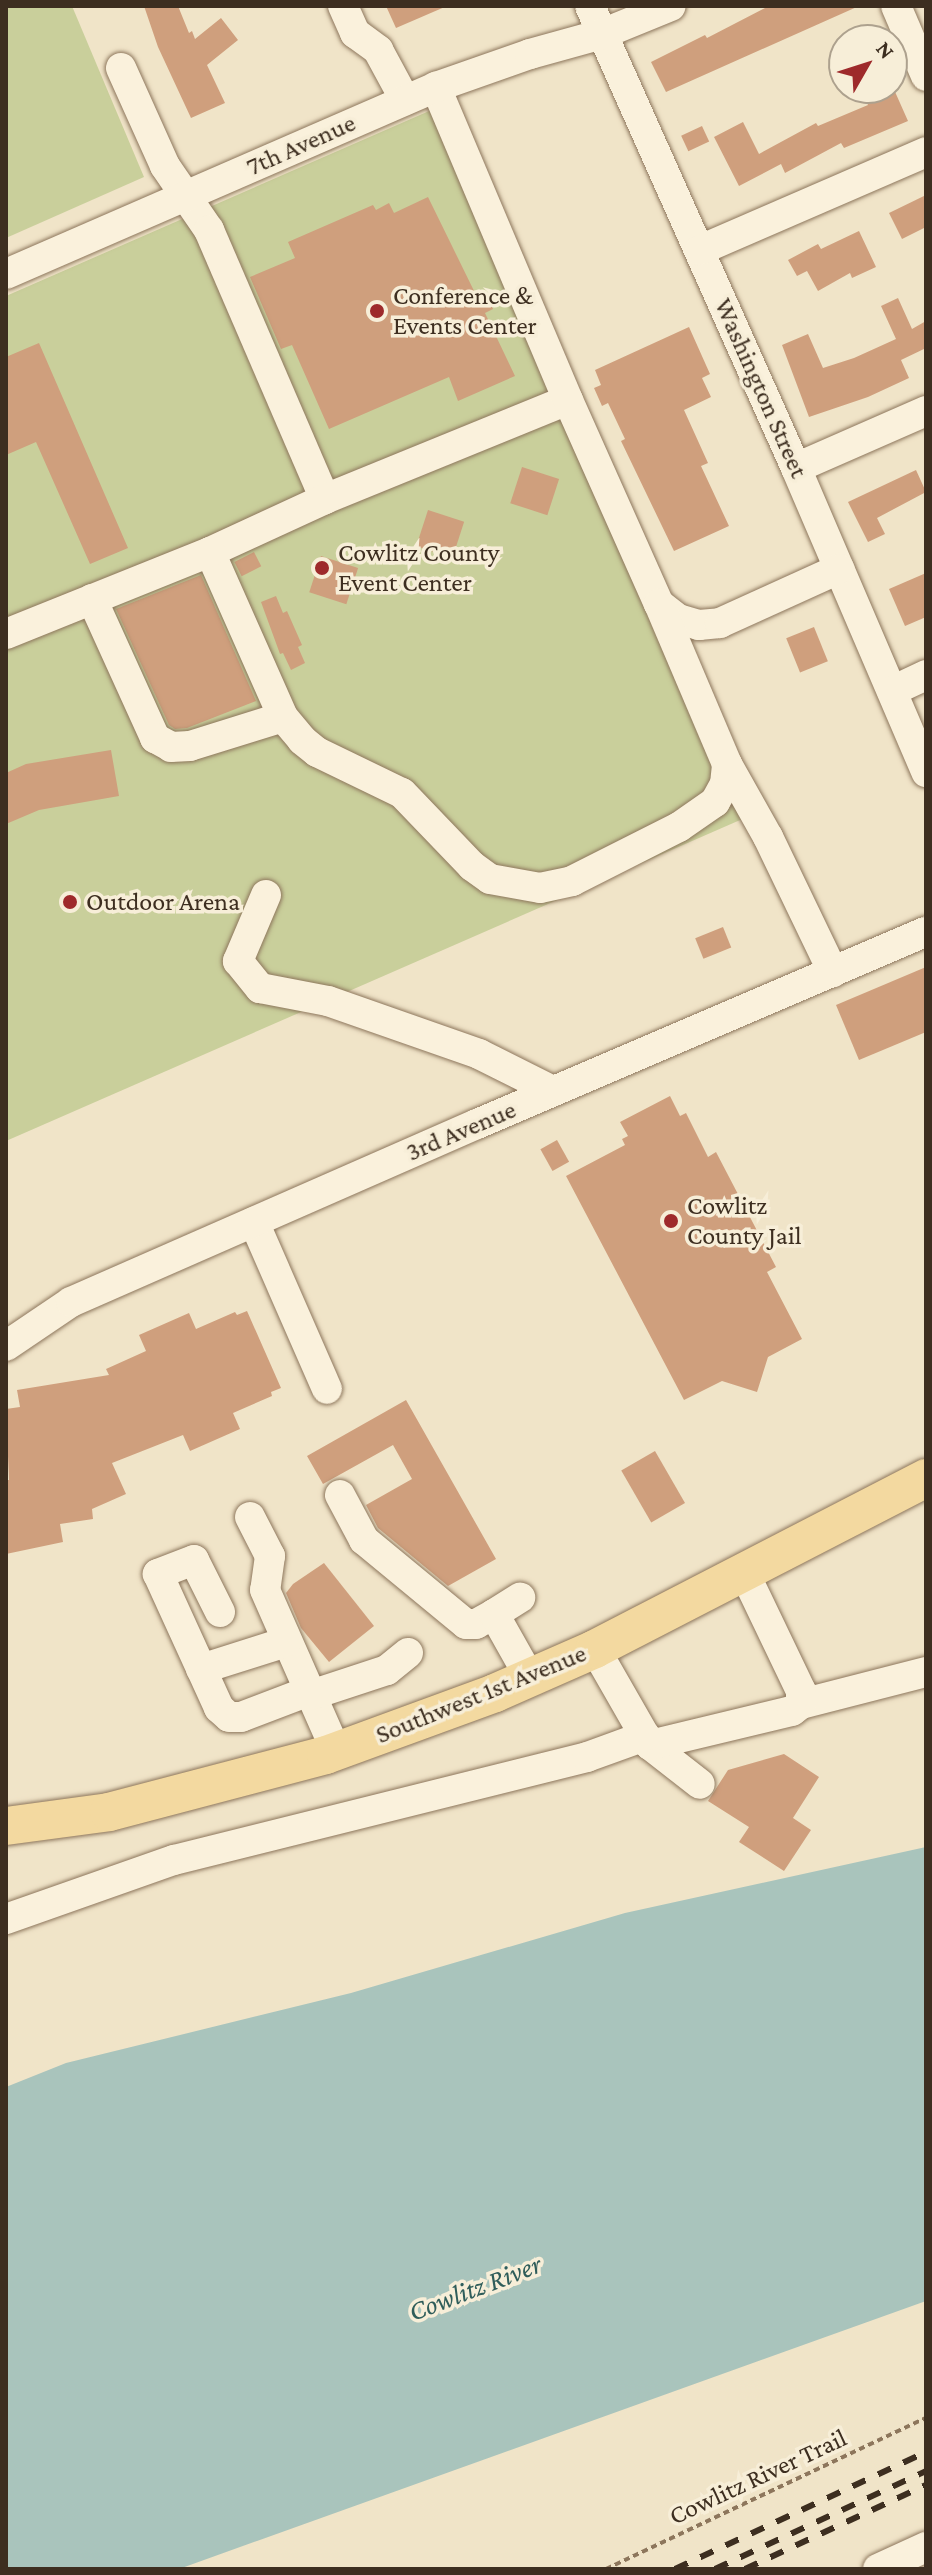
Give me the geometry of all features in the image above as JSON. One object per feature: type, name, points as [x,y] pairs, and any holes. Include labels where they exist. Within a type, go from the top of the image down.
[{"type":"main road","name":"Southwest 1st Avenue","points":[[6,1826],[109,1812],[336,1751],[530,1678],[595,1649],[926,1478]]},
{"type":"street","points":[[343,6],[355,33],[378,50],[405,100]]},
{"type":"street","name":"Washington Street","points":[[590,6],[796,468],[926,772]]},
{"type":"street","name":"7th Avenue","points":[[6,274],[436,87],[530,54],[602,34],[671,6]]},
{"type":"street","points":[[896,6],[926,76]]},
{"type":"street","points":[[121,68],[165,166],[209,230],[325,499]]},
{"type":"street","points":[[436,87],[727,764],[768,837],[833,972]]},
{"type":"street","points":[[700,250],[926,152]]},
{"type":"street","points":[[6,634],[210,552],[325,499],[568,400]]},
{"type":"street","points":[[796,468],[926,411]]},
{"type":"street","points":[[210,552],[283,717],[317,752],[402,793],[472,866],[490,879],[540,888],[572,881],[679,827],[715,802],[725,784],[727,764]]},
{"type":"street","points":[[659,604],[678,619],[699,625],[720,623],[839,569]]},
{"type":"street","points":[[92,599],[155,738],[171,747],[190,746],[283,717]]},
{"type":"street","points":[[892,691],[926,675]]},
{"type":"street","points":[[266,895],[238,961],[260,988],[328,1001],[479,1054],[553,1091]]},
{"type":"street","name":"3rd Avenue","points":[[6,1346],[71,1302],[926,932]]},
{"type":"street","points":[[254,1222],[327,1389]]},
{"type":"street","points":[[340,1495],[364,1540],[466,1624],[476,1624],[520,1598]]},
{"type":"street","points":[[250,1517],[270,1556],[265,1590],[336,1751]]},
{"type":"street","points":[[220,1612],[194,1560],[158,1574],[219,1708],[229,1717],[241,1717],[387,1670],[408,1653]]},
{"type":"street","points":[[744,1572],[801,1691],[801,1704]]},
{"type":"street","points":[[494,1614],[530,1678]]},
{"type":"street","points":[[201,1669],[286,1642]]},
{"type":"street","points":[[595,1649],[647,1740],[700,1784]]},
{"type":"street","points":[[6,1919],[174,1860],[647,1740],[792,1711],[801,1704],[926,1672]]},
{"type":"street","points":[[878,2569],[926,2547]]},
{"type":"path","name":"Cowlitz River Trail","points":[[606,2569],[926,2418]]},
{"type":"green space","points":[[6,6],[72,6],[144,177],[6,238]]},
{"type":"green space","name":"Cowlitz County Event Center","points":[[436,108],[747,817],[6,1141],[6,296]]},
{"type":"water","name":"Cowlitz River","points":[[926,1847],[926,2301],[179,2569],[6,2569],[6,2087],[66,2063],[351,1993],[625,1913]]},
{"type":"building","points":[[144,6],[178,6],[189,33],[192,31],[195,39],[221,18],[238,40],[207,65],[225,103],[191,118],[158,47]]},
{"type":"building","points":[[386,6],[447,6],[396,28]]},
{"type":"building","points":[[769,6],[859,6],[666,92],[651,62]]},
{"type":"building","points":[[900,104],[908,121],[844,148],[841,143],[785,173],[781,164],[739,186],[714,137],[743,122],[759,154],[816,123],[818,126],[868,105]]},
{"type":"building","points":[[702,126],[709,141],[688,151],[681,136]]},
{"type":"building","points":[[926,195],[926,227],[902,239],[889,213]]},
{"type":"building","name":"Conference & Events Center","points":[[428,197],[477,297],[486,293],[490,301],[493,309],[485,313],[515,376],[458,401],[449,377],[329,429],[292,345],[281,349],[250,277],[295,258],[288,242],[373,205],[376,210],[389,203],[394,213]]},
{"type":"building","points":[[859,231],[876,267],[852,278],[850,273],[818,291],[807,271],[797,276],[788,260],[818,244],[821,249]]},
{"type":"building","points":[[898,298],[912,329],[926,321],[926,348],[901,360],[909,378],[868,397],[809,417],[782,345],[808,334],[823,368],[854,358],[896,339],[881,306]]},
{"type":"building","points":[[689,327],[710,374],[702,378],[711,397],[684,410],[708,463],[701,466],[729,526],[674,551],[621,441],[625,439],[608,403],[602,406],[594,388],[601,385],[595,370]]},
{"type":"building","points":[[39,343],[128,548],[90,564],[36,442],[6,455],[6,357]]},
{"type":"building","points":[[522,467],[559,479],[547,515],[510,503]]},
{"type":"building","points":[[916,470],[926,492],[877,518],[885,534],[868,542],[848,502]]},
{"type":"building","points":[[428,510],[464,522],[452,558],[416,546]]},
{"type":"building","points":[[254,552],[261,566],[242,576],[234,562]]},
{"type":"building","points":[[321,556],[358,568],[346,604],[309,592]]},
{"type":"building","points":[[926,573],[926,617],[905,626],[889,589]]},
{"type":"building","points":[[201,575],[256,701],[187,728],[175,729],[169,725],[116,609]]},
{"type":"building","points":[[276,596],[283,613],[287,611],[302,645],[298,647],[305,663],[291,670],[283,653],[280,654],[261,602]]},
{"type":"building","points":[[814,627],[828,661],[800,673],[786,638]]},
{"type":"building","points":[[111,750],[119,796],[39,810],[6,824],[6,773],[26,764]]},
{"type":"building","points":[[723,927],[731,947],[703,959],[695,938]]},
{"type":"building","points":[[926,967],[926,1032],[859,1060],[836,1005]]},
{"type":"building","name":"Cowlitz County Jail","points":[[670,1096],[680,1116],[686,1113],[708,1157],[716,1152],[776,1267],[767,1272],[802,1339],[768,1357],[757,1392],[722,1381],[684,1400],[566,1176],[625,1145],[622,1139],[628,1136],[620,1122]]},
{"type":"building","points":[[557,1140],[569,1162],[553,1171],[540,1149]]},
{"type":"building","points":[[247,1311],[281,1388],[271,1392],[272,1396],[233,1413],[240,1429],[190,1451],[183,1435],[112,1463],[126,1494],[92,1509],[93,1519],[60,1524],[63,1542],[6,1554],[6,1480],[9,1480],[6,1409],[20,1407],[17,1390],[109,1375],[106,1369],[146,1351],[139,1335],[189,1313],[196,1329],[235,1312],[237,1315]]},
{"type":"building","points":[[406,1400],[496,1559],[448,1586],[378,1528],[366,1505],[412,1479],[393,1445],[323,1484],[307,1456]]},
{"type":"building","points":[[655,1451],[685,1503],[651,1522],[621,1470]]},
{"type":"building","points":[[324,1563],[374,1626],[329,1662],[301,1628],[286,1593],[293,1584]]},
{"type":"building","points":[[784,1754],[819,1777],[793,1818],[811,1830],[784,1871],[739,1842],[749,1827],[708,1801],[728,1770]]},
{"type":"railway","points":[[675,2569],[926,2452]]},
{"type":"railway","points":[[715,2569],[926,2471]]},
{"type":"railway","points":[[745,2569],[926,2485]]},
{"type":"place","name":"Conference & Events Center","points":[[377,311]]},
{"type":"place","name":"Cowlitz County Event Center","points":[[322,568]]},
{"type":"place","name":"Outdoor Arena","points":[[70,902]]},
{"type":"place","name":"Cowlitz County Jail","points":[[671,1221]]}]
